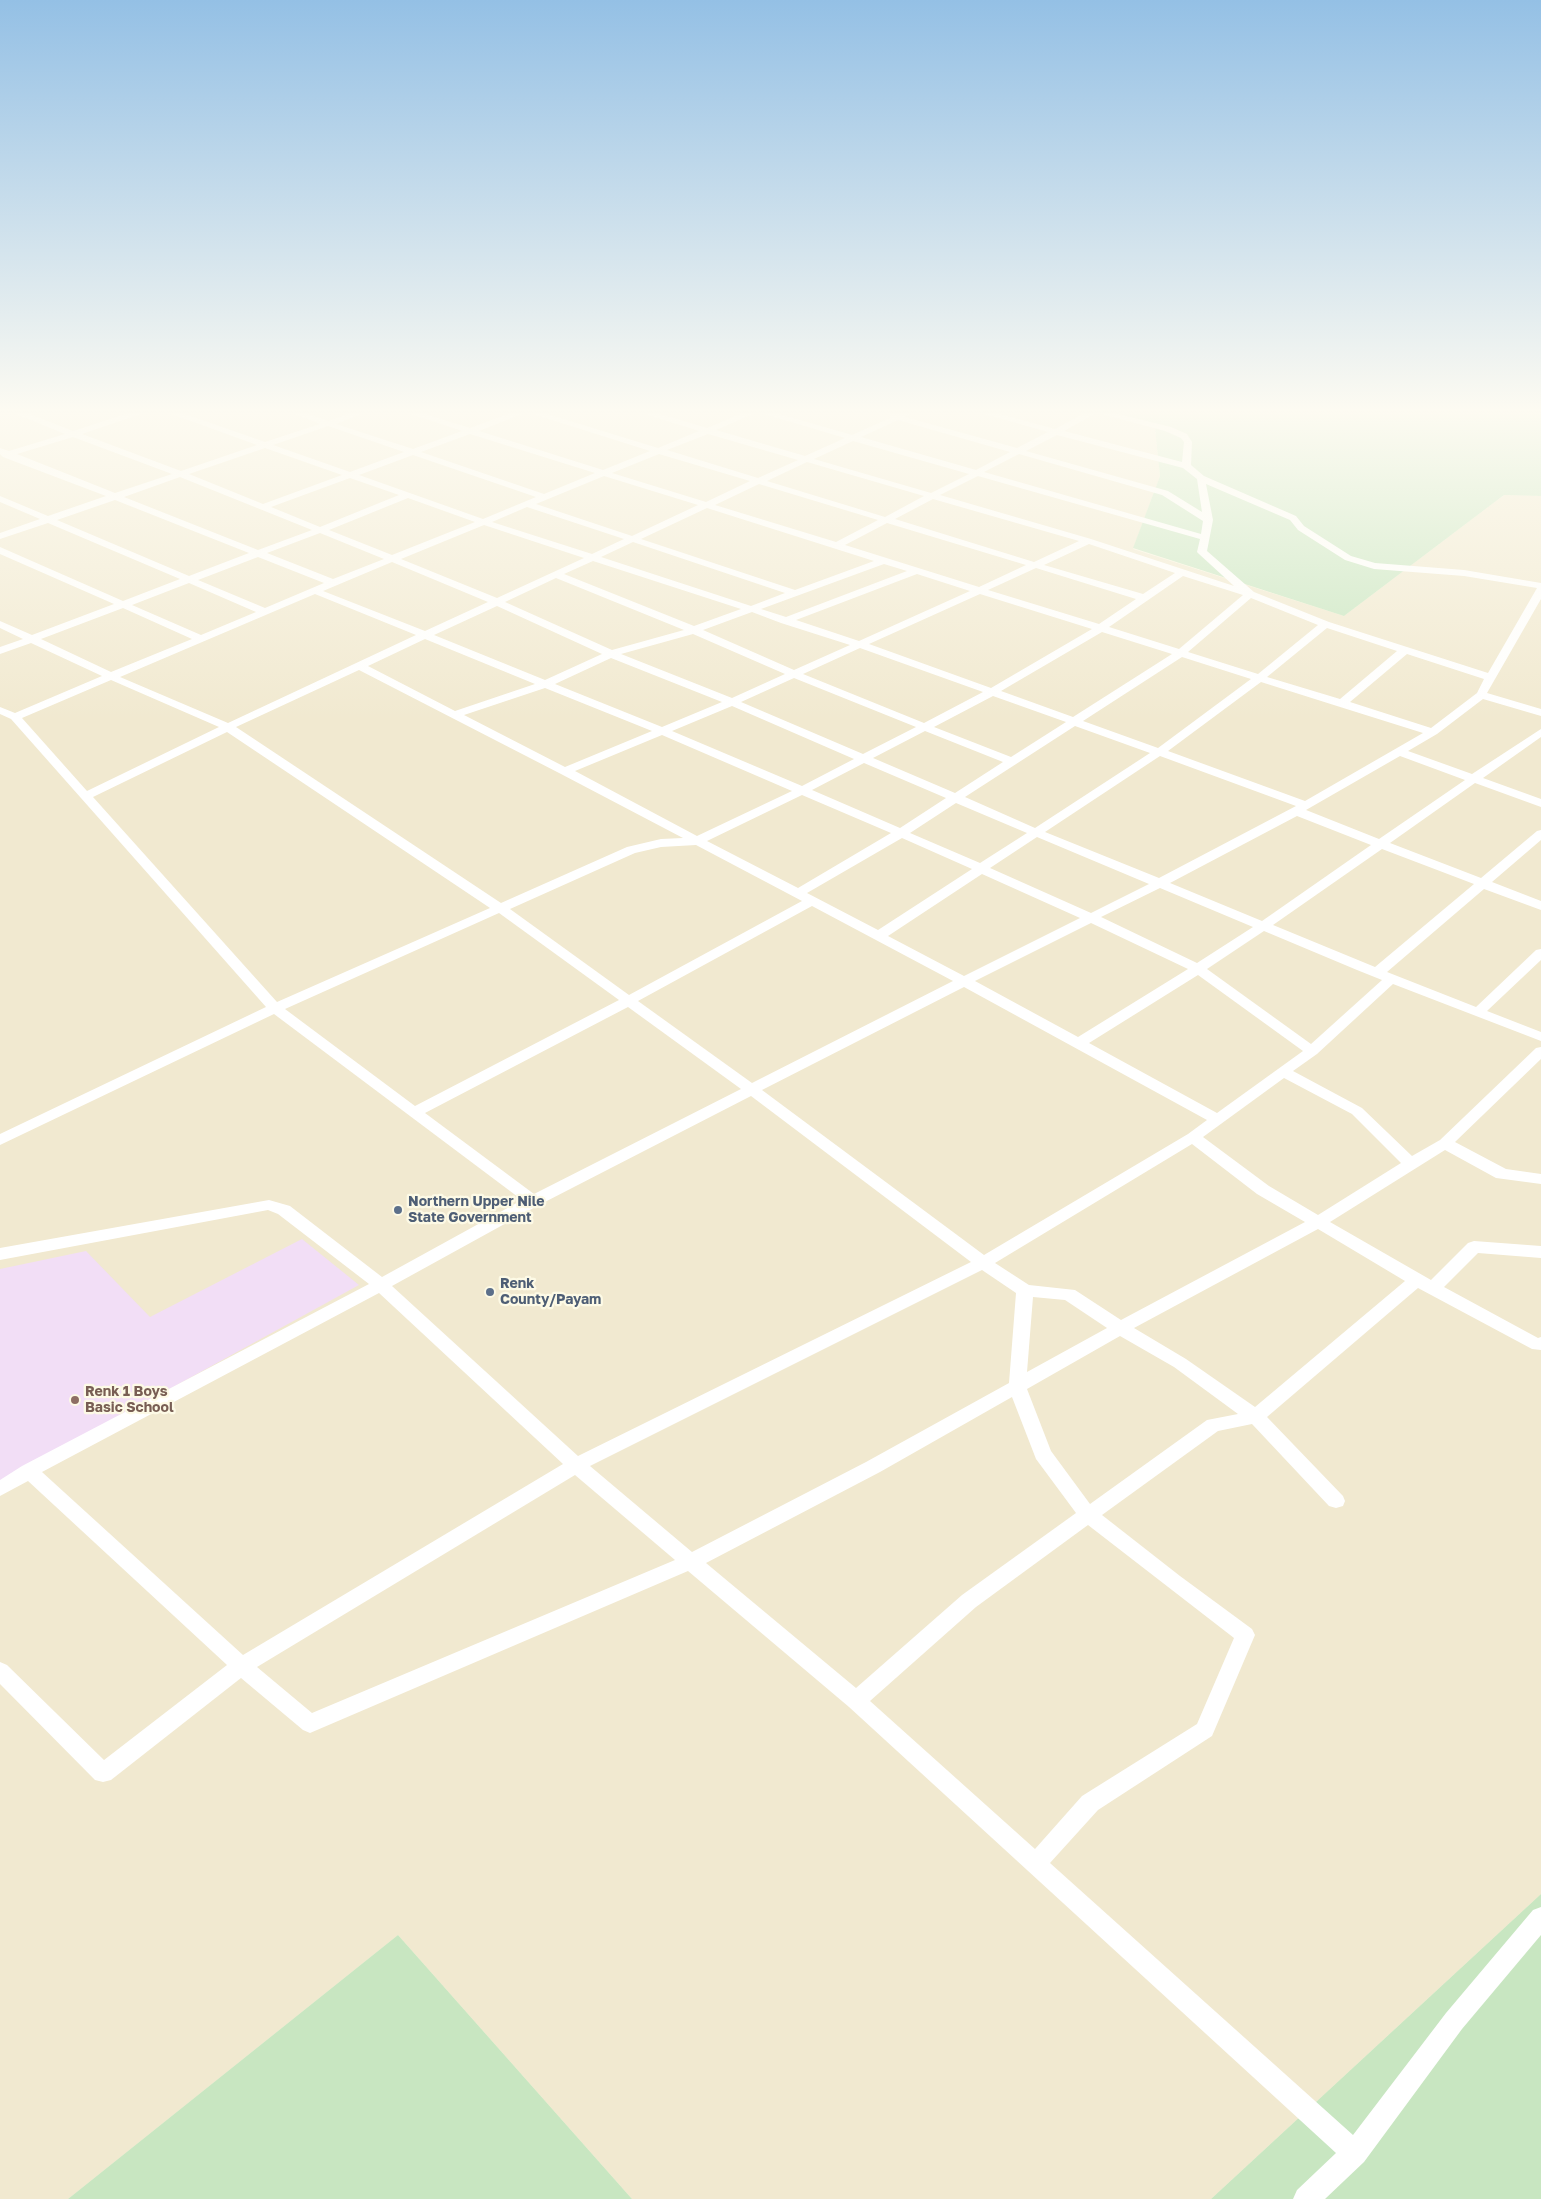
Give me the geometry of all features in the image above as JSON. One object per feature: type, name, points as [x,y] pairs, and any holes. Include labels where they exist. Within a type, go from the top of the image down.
[{"type":"street","points":[[37,516],[265,612]]},
{"type":"street","points":[[0,536],[61,516]]},
{"type":"street","points":[[163,516],[333,583]]},
{"type":"street","points":[[284,516],[498,602],[611,654],[732,702],[1035,832],[1384,976],[1541,1037]]},
{"type":"street","points":[[0,651],[356,516]]},
{"type":"street","points":[[466,516],[859,644],[1074,721],[1301,808],[1382,844],[1541,906]]},
{"type":"street","points":[[499,516],[110,676],[8,714],[86,796],[275,1008],[533,1201]]},
{"type":"street","points":[[562,516],[795,593]]},
{"type":"street","points":[[86,796],[682,516]]},
{"type":"street","points":[[739,516],[1433,732]]},
{"type":"street","points":[[867,516],[1144,598]]},
{"type":"street","points":[[836,546],[895,516]]},
{"type":"street","points":[[997,516],[1088,541],[1250,594],[1326,624],[1490,678]]},
{"type":"street","points":[[1125,516],[1206,538]]},
{"type":"street","points":[[1201,516],[1208,520]]},
{"type":"street","points":[[1207,516],[1206,538],[1202,552],[1250,594]]},
{"type":"street","points":[[1288,516],[1293,518],[1301,528],[1348,558],[1374,566],[1464,573],[1541,586]]},
{"type":"street","points":[[565,771],[732,702],[1088,541]]},
{"type":"street","points":[[0,550],[201,639]]},
{"type":"street","points":[[453,715],[545,684],[611,654],[694,630],[882,561]]},
{"type":"street","points":[[785,621],[916,571]]},
{"type":"street","points":[[0,1140],[275,1008],[631,850],[661,843],[696,841],[801,791],[992,692],[1101,628],[1182,572]]},
{"type":"street","points":[[557,575],[1012,762]]},
{"type":"street","points":[[0,1489],[381,1285],[533,1201],[1160,883],[1301,808],[1399,752],[1433,732],[1481,695],[1490,678],[1535,612],[1541,590]]},
{"type":"street","points":[[315,591],[663,732],[982,868],[1092,918],[1198,969],[1312,1051]]},
{"type":"street","points":[[797,894],[956,798],[1181,653],[1250,594]]},
{"type":"street","points":[[0,624],[110,676],[228,728],[500,908],[751,1089],[983,1262],[1026,1291],[1069,1294],[1120,1328],[1180,1363],[1256,1417],[1336,1501]]},
{"type":"street","points":[[878,936],[1159,752],[1259,678],[1326,624]]},
{"type":"street","points":[[1341,704],[1405,650]]},
{"type":"street","points":[[359,666],[565,771],[964,981],[1217,1119]]},
{"type":"street","points":[[1481,695],[1541,713]]},
{"type":"street","points":[[1079,1043],[1263,926],[1541,732]]},
{"type":"street","points":[[1399,752],[1541,803]]},
{"type":"street","points":[[0,1671],[103,1773],[241,1666],[576,1465],[983,1262],[1193,1137],[1312,1051],[1384,976],[1482,883],[1541,834]]},
{"type":"street","points":[[413,1113],[628,1001],[811,901]]},
{"type":"street","points":[[1478,1012],[1541,952]]},
{"type":"street","points":[[29,1472],[241,1666],[310,1724],[690,1562],[873,1467],[1120,1328],[1318,1222],[1445,1144],[1541,1051]]},
{"type":"street","points":[[1283,1072],[1357,1111],[1411,1164]]},
{"type":"street","points":[[1193,1137],[1263,1190],[1425,1285],[1538,1345],[1541,1343]]},
{"type":"street","points":[[1445,1144],[1502,1174],[1541,1179]]},
{"type":"street","points":[[0,1254],[269,1205],[284,1210],[381,1285],[576,1465],[856,1701],[1355,2153]]},
{"type":"street","points":[[856,1701],[969,1601],[1212,1426],[1256,1417],[1474,1247],[1541,1252]]},
{"type":"street","points":[[1026,1291],[1017,1387],[1043,1454],[1088,1515],[1173,1582],[1245,1635],[1206,1730],[1090,1803],[1035,1864]]},
{"type":"street","points":[[1306,2199],[1355,2153],[1454,2020],[1541,1918]]},
{"type":"shaded area","points":[[0,516],[1145,516],[1133,549],[1344,616],[1477,516],[1541,516],[1541,1894],[1211,2199],[632,2199],[398,1935],[68,2199],[0,2199]]},
{"type":"shaded area","name":"Renk 1 Boys Basic School","points":[[302,1239],[359,1285],[0,1482],[0,1269],[86,1251],[150,1317]]},
{"type":"green space","points":[[1145,516],[1477,516],[1344,616],[1133,548]]},
{"type":"green space","points":[[1541,1894],[1541,2199],[1211,2199]]},
{"type":"green space","points":[[398,1935],[632,2199],[68,2199]]},
{"type":"place","name":"Northern Upper Nile State Government","points":[[398,1210]]},
{"type":"place","name":"Renk County/Payam","points":[[490,1292]]},
{"type":"place","name":"Renk 1 Boys Basic School","points":[[75,1400]]}]
